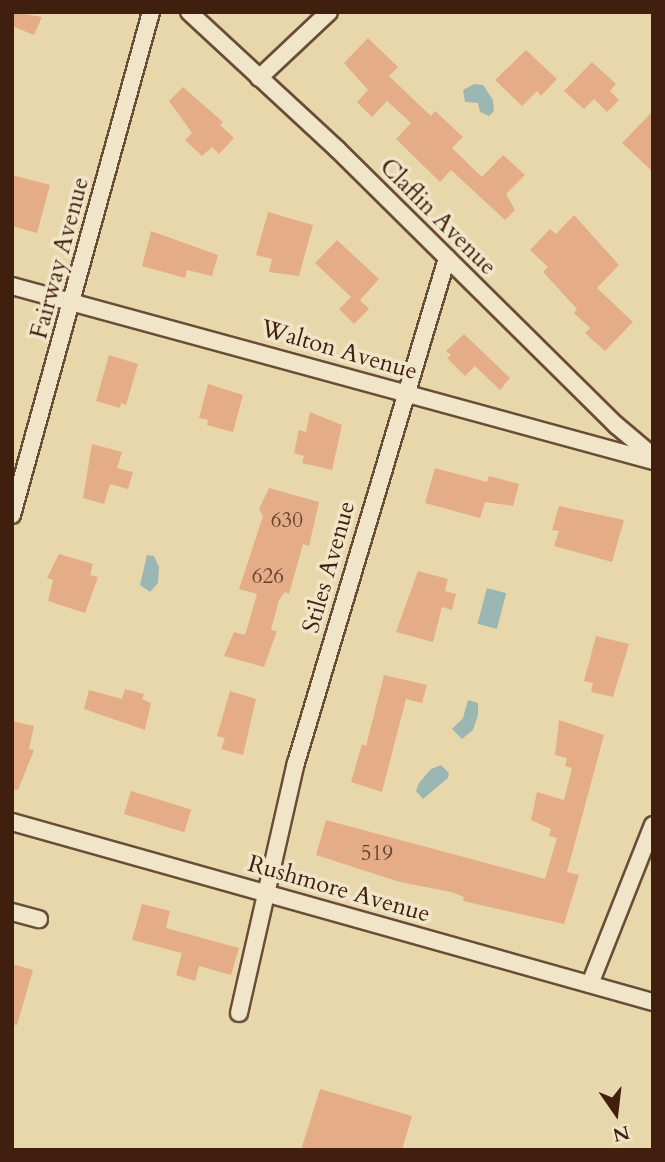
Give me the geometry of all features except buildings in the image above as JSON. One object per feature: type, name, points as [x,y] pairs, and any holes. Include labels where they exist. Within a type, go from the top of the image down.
[{"type":"street","name":"Fairway Avenue","points":[[12,515],[151,12]]},
{"type":"street","name":"Claflin Avenue","points":[[189,12],[447,258],[616,425],[653,456]]},
{"type":"street","points":[[259,78],[328,12]]},
{"type":"street","name":"Stiles Avenue","points":[[239,1013],[296,763],[404,392],[447,258]]},
{"type":"street","name":"Walton Avenue","points":[[12,286],[653,461]]},
{"type":"street","name":"Rushmore Avenue","points":[[12,822],[266,891],[653,1002]]},
{"type":"street","points":[[590,984],[653,825]]},
{"type":"street","points":[[12,912],[38,919]]},
{"type":"water","points":[[474,84],[483,85],[493,100],[494,111],[489,116],[480,112],[478,103],[465,102],[463,90]]},
{"type":"water","points":[[147,555],[154,556],[159,567],[158,583],[150,592],[140,585]]},
{"type":"water","points":[[487,588],[506,593],[497,629],[477,624]]},
{"type":"water","points":[[468,700],[478,703],[478,715],[473,730],[462,739],[452,729],[463,718]]},
{"type":"water","points":[[441,765],[449,773],[448,778],[423,799],[416,791],[419,783],[431,769]]}]
